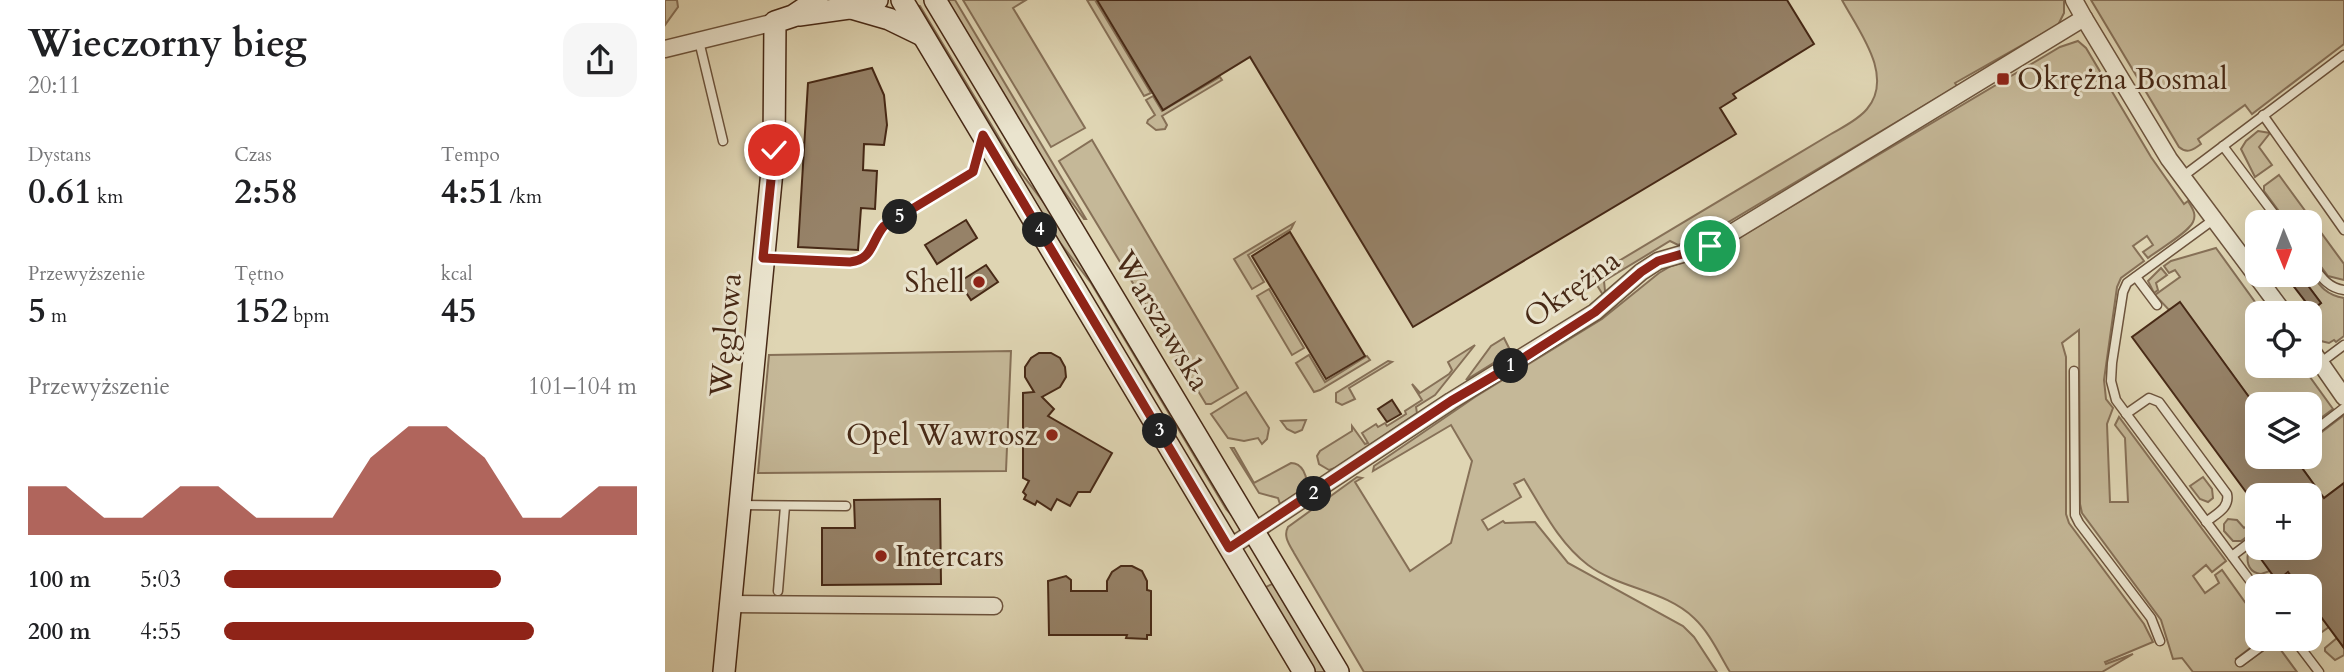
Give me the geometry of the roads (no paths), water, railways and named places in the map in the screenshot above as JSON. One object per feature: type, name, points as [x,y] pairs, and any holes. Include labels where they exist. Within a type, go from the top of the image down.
[{"type":"main road","points":[[784,19],[817,0]]},
{"type":"main road","points":[[784,19],[849,8],[877,0]]},
{"type":"main road","name":"Warszawska","points":[[902,0],[1304,672]]},
{"type":"main road","name":"Warszawska","points":[[935,0],[1338,672]]},
{"type":"main road","points":[[849,8],[889,19],[924,36]]},
{"type":"main road","name":"Węglowa","points":[[724,672],[784,19]]},
{"type":"street","points":[[2074,0],[2169,159],[2275,301]]},
{"type":"street","name":"Okrężna","points":[[1229,548],[1451,401],[1595,312],[1641,272],[1658,261],[1710,246],[2084,18]]},
{"type":"street","points":[[665,49],[784,19]]},
{"type":"street","points":[[2322,364],[2344,397]]},
{"type":"street","points":[[731,604],[993,606]]},
{"type":"lane","points":[[699,41],[723,141]]},
{"type":"lane","points":[[2182,177],[2344,55]]},
{"type":"lane","points":[[2263,115],[2344,230]]},
{"type":"lane","points":[[763,258],[850,262],[863,259],[884,226],[973,172],[983,135]]},
{"type":"lane","points":[[2223,146],[2271,210]]},
{"type":"lane","points":[[2213,220],[2127,283],[2123,292],[2112,363],[2113,390],[2116,400],[2126,414],[2245,574]]},
{"type":"lane","points":[[2136,277],[2157,305]]},
{"type":"lane","points":[[2322,278],[2334,288],[2344,289]]},
{"type":"lane","points":[[2322,362],[2344,345]]},
{"type":"lane","points":[[2074,371],[2075,515],[2151,618],[2160,641]]},
{"type":"lane","points":[[2126,414],[2149,398],[2159,402],[2227,494],[2229,500],[2225,507],[2206,522]]},
{"type":"lane","points":[[2322,425],[2344,408]]},
{"type":"lane","points":[[740,505],[846,506]]},
{"type":"lane","points":[[778,591],[785,506]]},
{"type":"lane","points":[[2232,556],[2245,546]]},
{"type":"lane","points":[[2240,662],[2255,651]]},
{"type":"lane","points":[[2303,651],[2319,672]]},
{"type":"place","name":"Okrężna Bosmal","points":[[2003,79]]},
{"type":"place","name":"Shell","points":[[979,282]]},
{"type":"place","name":"Opel Wawrosz","points":[[1052,435]]},
{"type":"place","name":"Intercars","points":[[881,556]]}]
